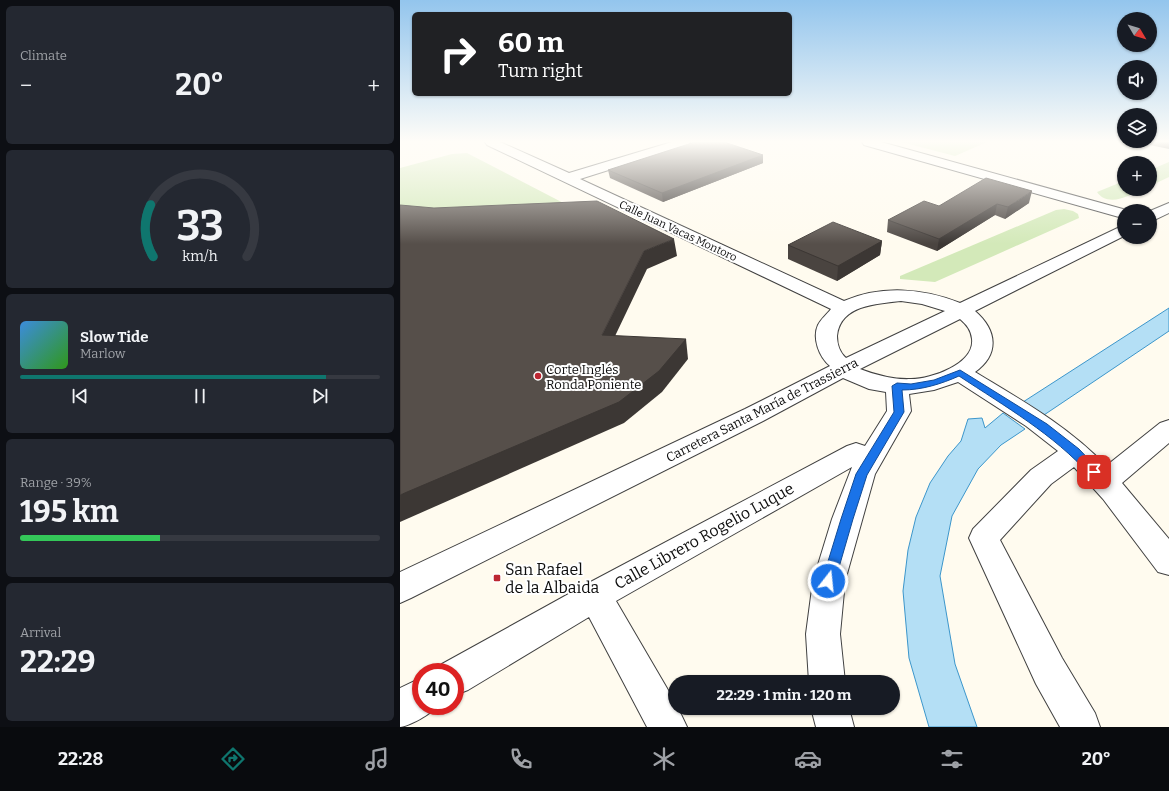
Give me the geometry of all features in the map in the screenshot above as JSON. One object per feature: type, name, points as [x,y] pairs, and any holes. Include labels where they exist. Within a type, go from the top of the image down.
[{"type":"street","name":"Calle Juan Vacas Montoro","points":[[564,176],[843,308]]},
{"type":"street","points":[[568,178],[575,176]]},
{"type":"street","points":[[989,176],[1117,212]]},
{"type":"street","points":[[1157,213],[1169,207]]},
{"type":"street","name":"Carretera Santa María de Trassierra","points":[[400,588],[760,412],[844,368],[1117,233]]},
{"type":"street","points":[[901,296],[935,301],[961,311],[968,315],[978,325],[982,332],[982,347],[976,359],[960,373],[936,382],[911,387],[897,386],[862,379],[844,368],[831,355],[825,341],[829,323],[835,315],[843,308],[869,298],[901,296]]},
{"type":"street","points":[[960,373],[1044,427],[1076,452],[1104,482],[1169,562]]},
{"type":"street","points":[[826,675],[823,634],[828,581],[862,474],[899,412],[897,386]]},
{"type":"street","points":[[1104,482],[1169,429]]},
{"type":"street","points":[[1076,452],[1041,477],[984,538],[1049,671],[1081,727]]},
{"type":"street","name":"Calle Librero Rogelio Luque","points":[[464,672],[595,596],[856,453],[872,459]]},
{"type":"street","points":[[595,596],[668,727]]},
{"type":"street","points":[[400,709],[412,702]]},
{"type":"street","points":[[832,715],[835,727]]},
{"type":"green space","points":[[400,176],[511,176],[575,209],[400,213]]},
{"type":"green space","points":[[1157,176],[1169,177],[1157,183]]},
{"type":"green space","points":[[1117,184],[1117,196],[1128,196],[1113,200],[1102,197],[1097,192]]},
{"type":"green space","points":[[1064,209],[1078,214],[1079,218],[935,282],[900,279],[900,276],[1056,210]]},
{"type":"water","points":[[1169,308],[1169,331],[1044,415],[1023,402]]},
{"type":"water","points":[[1003,413],[1025,429],[1001,445],[978,469],[952,516],[940,576],[955,664],[977,727],[929,727],[909,658],[903,591],[908,550],[916,517],[930,483],[948,456],[961,441],[968,419],[982,418],[985,428]]},
{"type":"building","points":[[622,176],[707,176],[662,193]]},
{"type":"building","points":[[986,178],[1032,191],[1008,207],[997,204],[939,239],[888,220],[924,201],[939,206]]},
{"type":"building","name":"Corte Inglés Ronda Poniente","points":[[597,201],[674,239],[644,251],[602,335],[686,339],[659,371],[619,402],[400,495],[400,205],[434,208]]},
{"type":"building","points":[[833,222],[882,241],[838,266],[788,245]]},
{"type":"place","name":"Corte Inglés Ronda Poniente","points":[[538,376]]},
{"type":"place","name":"San Rafael de la Albaida","points":[[497,578]]},
{"type":"route","points":[[828,581],[862,474],[899,412],[897,386],[911,387],[936,382],[960,373],[1044,427],[1076,452],[1094,472]]}]
